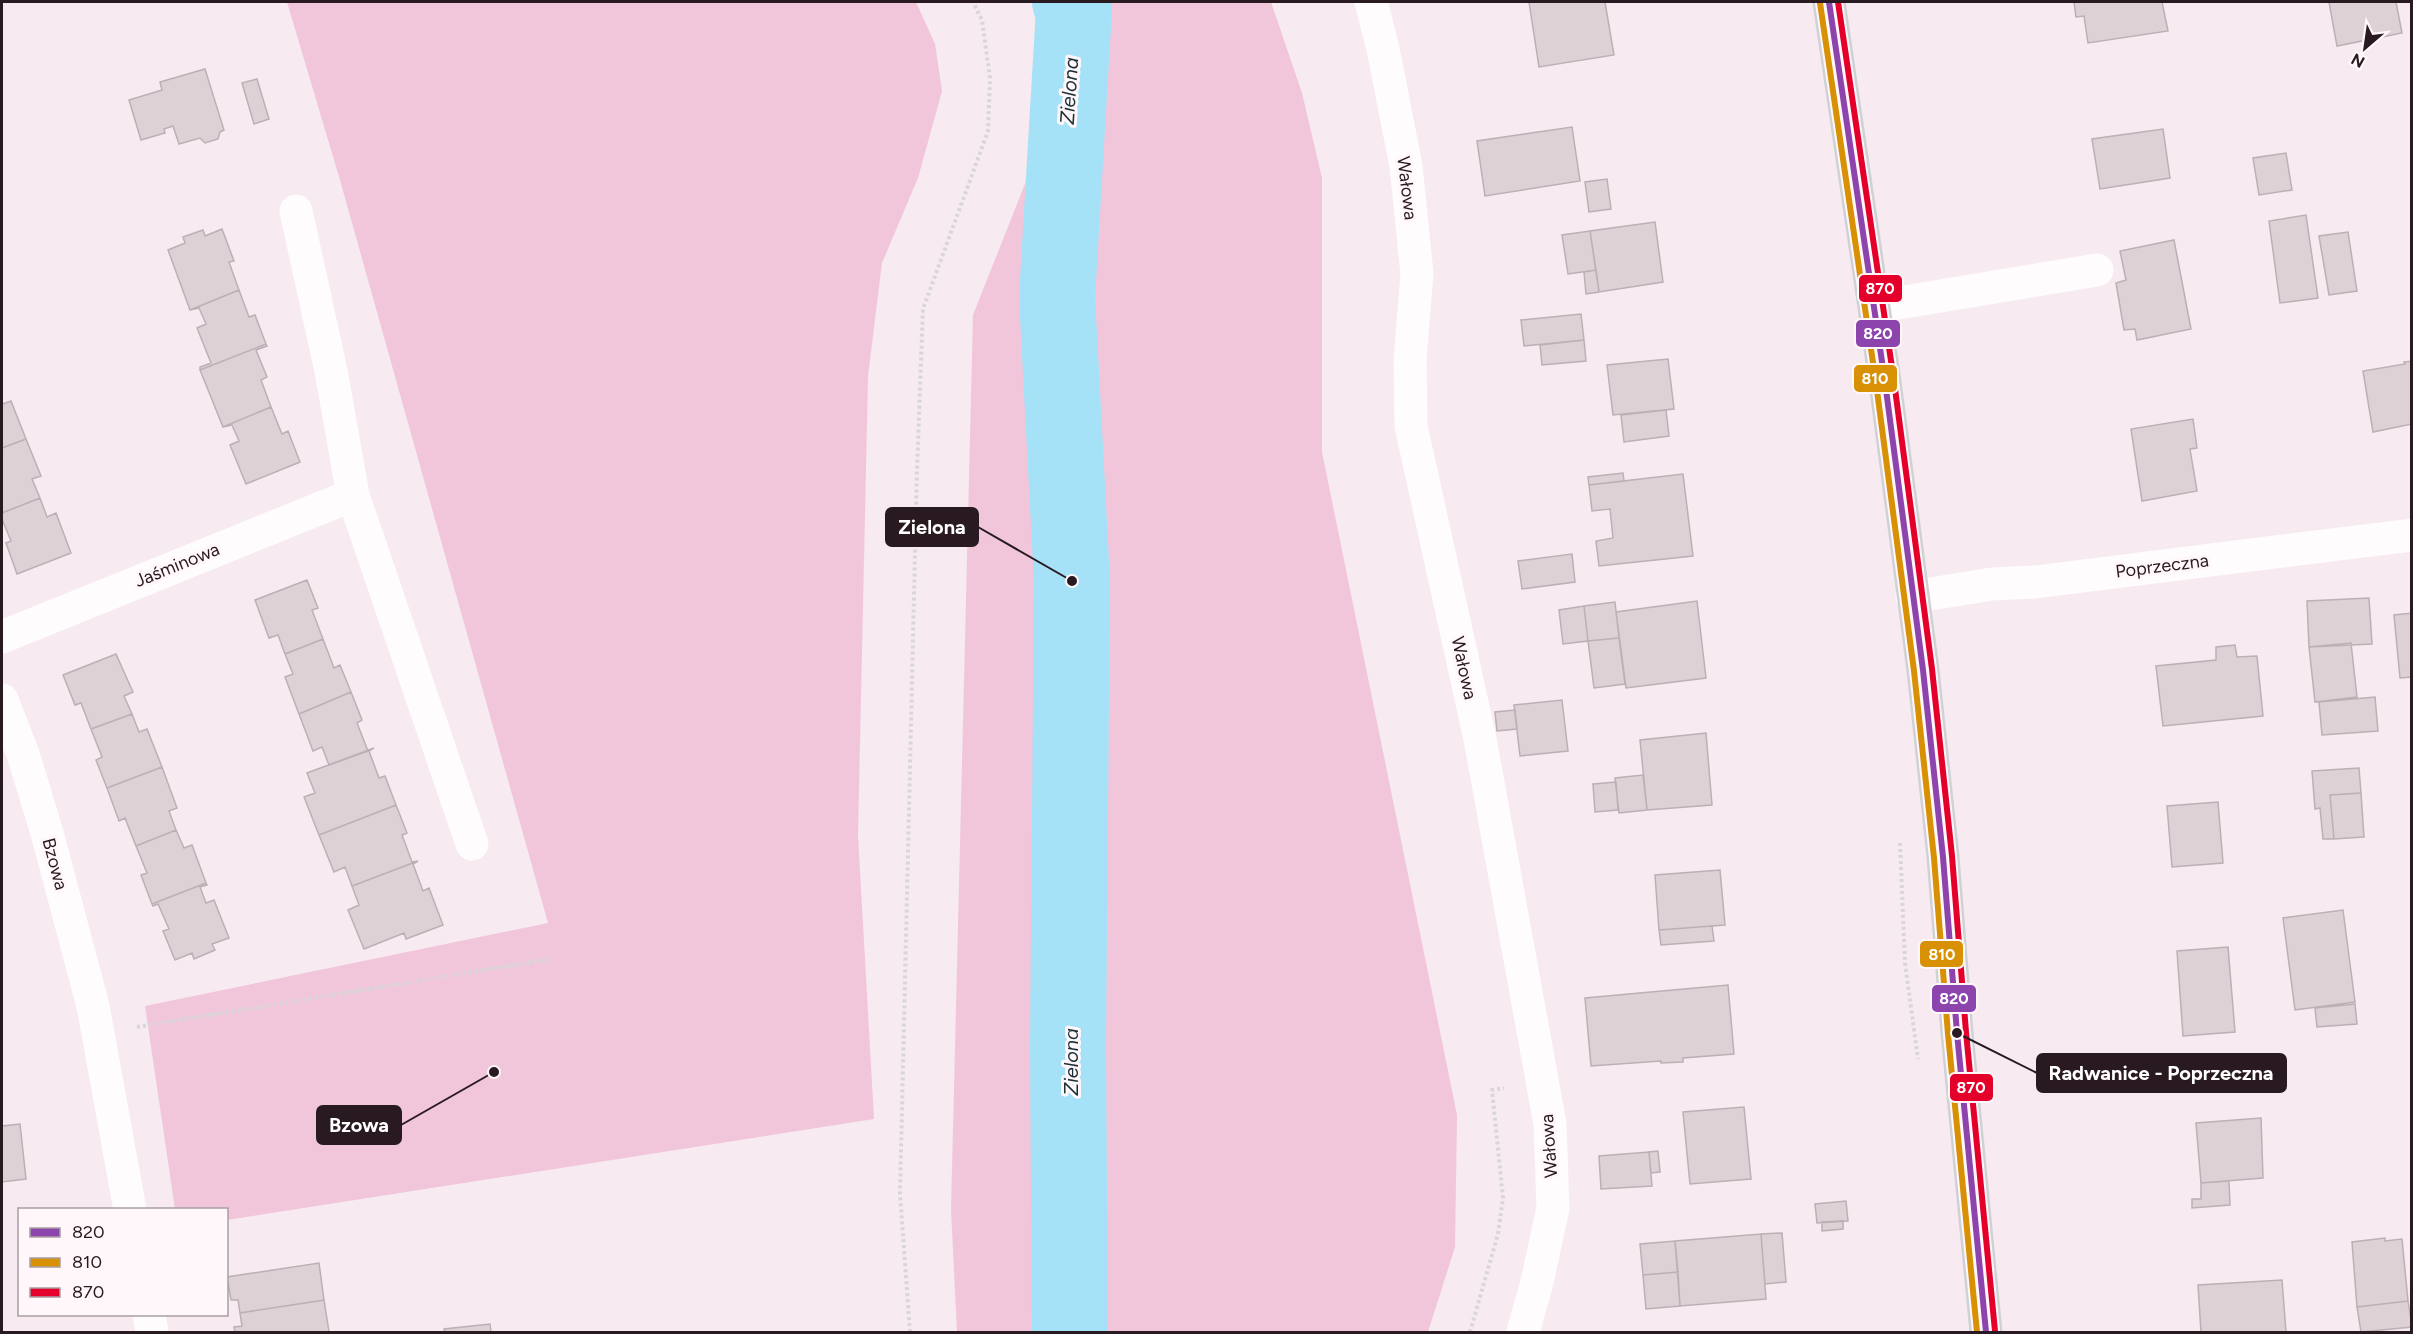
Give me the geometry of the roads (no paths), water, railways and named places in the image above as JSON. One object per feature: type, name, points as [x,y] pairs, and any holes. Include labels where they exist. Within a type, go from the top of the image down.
[{"type":"main road","points":[[1829,2],[1874,307],[1943,857],[1957,1033],[1986,1332]]},
{"type":"street","name":"Wałowa","points":[[1371,2],[1383,49],[1406,166],[1417,274],[1410,360],[1411,426],[1480,739],[1550,1124],[1552,1208],[1538,1282],[1522,1332]]},
{"type":"street","points":[[296,211],[331,371],[353,495],[472,844]]},
{"type":"street","points":[[1874,307],[2097,270]]},
{"type":"street","name":"Jaśminowa","points":[[2,637],[353,495]]},
{"type":"street","name":"Poprzeczna","points":[[1912,597],[1992,584],[2035,582],[2412,535]]},
{"type":"street","name":"Bzowa","points":[[2,700],[23,754],[47,833],[93,1006],[130,1208]]},
{"type":"street","points":[[149,1316],[152,1332]]},
{"type":"waterway","name":"Zielona","points":[[1070,2],[1074,9],[1057,297],[1072,581],[1068,1047],[1070,1332]]},
{"type":"place","name":"Zielona","points":[[1072,581]]},
{"type":"place","name":"Radwanice - Poprzeczna","points":[[1957,1033]]},
{"type":"place","name":"Bzowa","points":[[494,1072]]}]
